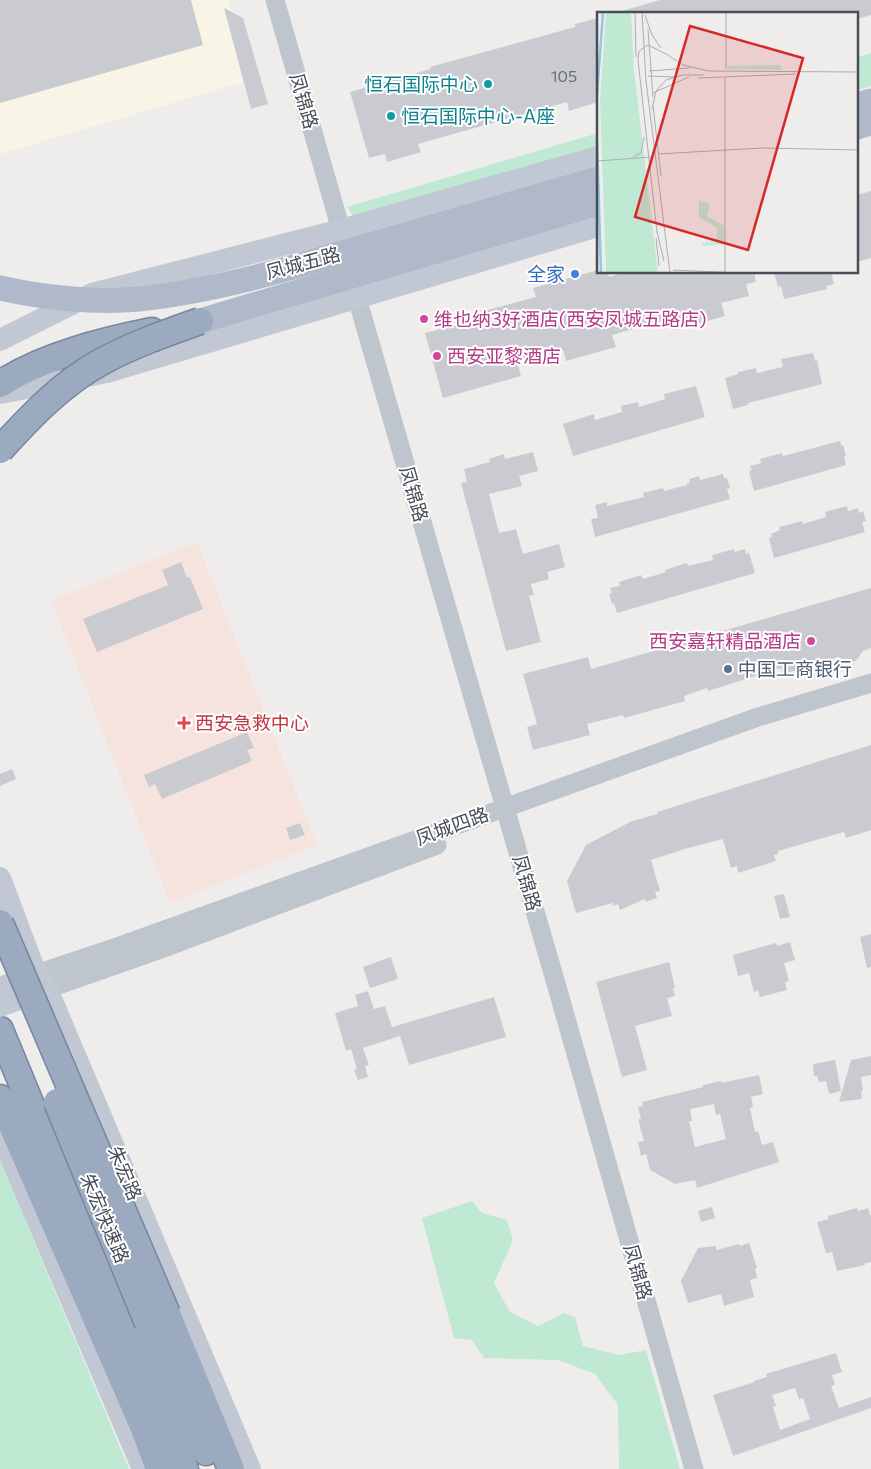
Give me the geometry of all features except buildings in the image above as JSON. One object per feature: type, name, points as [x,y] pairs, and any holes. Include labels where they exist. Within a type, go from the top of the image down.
[{"type":"highway","points":[[0,384],[40,364],[98,344],[200,320]]},
{"type":"highway","points":[[0,450],[44,404],[66,385],[93,367],[135,345],[200,320]]},
{"type":"highway","points":[[0,923],[136,1327],[143,1426],[159,1469]]},
{"type":"highway","name":"朱宏快速路","points":[[0,966],[136,1327],[185,1469]]},
{"type":"highway","name":"朱宏快速路","points":[[0,1030],[136,1327],[214,1469]]},
{"type":"highway","points":[[0,1098],[136,1327],[231,1469]]},
{"type":"main road","points":[[858,99],[871,98]]},
{"type":"main road","points":[[858,105],[871,102]]},
{"type":"main road","points":[[858,127],[871,123]]},
{"type":"main road","points":[[0,340],[92,294],[341,230],[597,157]]},
{"type":"main road","name":"凤城五路","points":[[0,288],[29,295],[84,300],[138,299],[224,284],[324,258],[597,179]]},
{"type":"main road","name":"凤城五路","points":[[200,320],[597,203]]},
{"type":"main road","points":[[0,393],[107,372],[597,226]]},
{"type":"main road","name":"朱宏路","points":[[0,878],[41,982],[250,1469]]},
{"type":"main road","points":[[0,988],[41,982]]},
{"type":"main road","points":[[0,1006],[41,982]]},
{"type":"main road","points":[[0,1132],[143,1469]]},
{"type":"street","name":"凤锦路","points":[[275,0],[341,230]]},
{"type":"street","name":"凤锦路","points":[[357,298],[694,1469]]},
{"type":"street","name":"凤城四路","points":[[41,982],[161,949],[506,813],[758,717],[871,683]]},
{"type":"street","name":"凤城四路","points":[[506,813],[768,726],[871,696]]},
{"type":"shaded area","points":[[0,0],[228,0],[250,80],[0,154]]},
{"type":"shaded area","name":"西安急救中心","points":[[197,542],[317,845],[170,903],[51,600]]},
{"type":"green space","points":[[871,53],[871,86],[858,90],[858,57]]},
{"type":"green space","points":[[597,133],[597,164],[354,217],[347,207]]},
{"type":"green space","points":[[0,1160],[129,1469],[0,1469]]},
{"type":"green space","points":[[472,1201],[482,1213],[507,1220],[513,1240],[494,1283],[510,1312],[538,1326],[564,1313],[575,1317],[583,1346],[619,1355],[646,1350],[680,1469],[619,1469],[618,1405],[595,1374],[558,1360],[484,1358],[472,1340],[454,1338],[422,1218]]},
{"type":"place","name":"恒石国际中心","points":[[488,84]]},
{"type":"place","name":"恒石国际中心-A座","points":[[391,116]]},
{"type":"place","name":"全家","points":[[575,274]]},
{"type":"place","name":"维也纳3好酒店(西安凤城五路店)","points":[[424,319]]},
{"type":"place","name":"西安亚黎酒店","points":[[437,356]]},
{"type":"place","name":"西安嘉轩精品酒店","points":[[811,641]]},
{"type":"place","name":"中国工商银行","points":[[728,669]]},
{"type":"place","name":"西安急救中心","points":[[184,723]]}]
